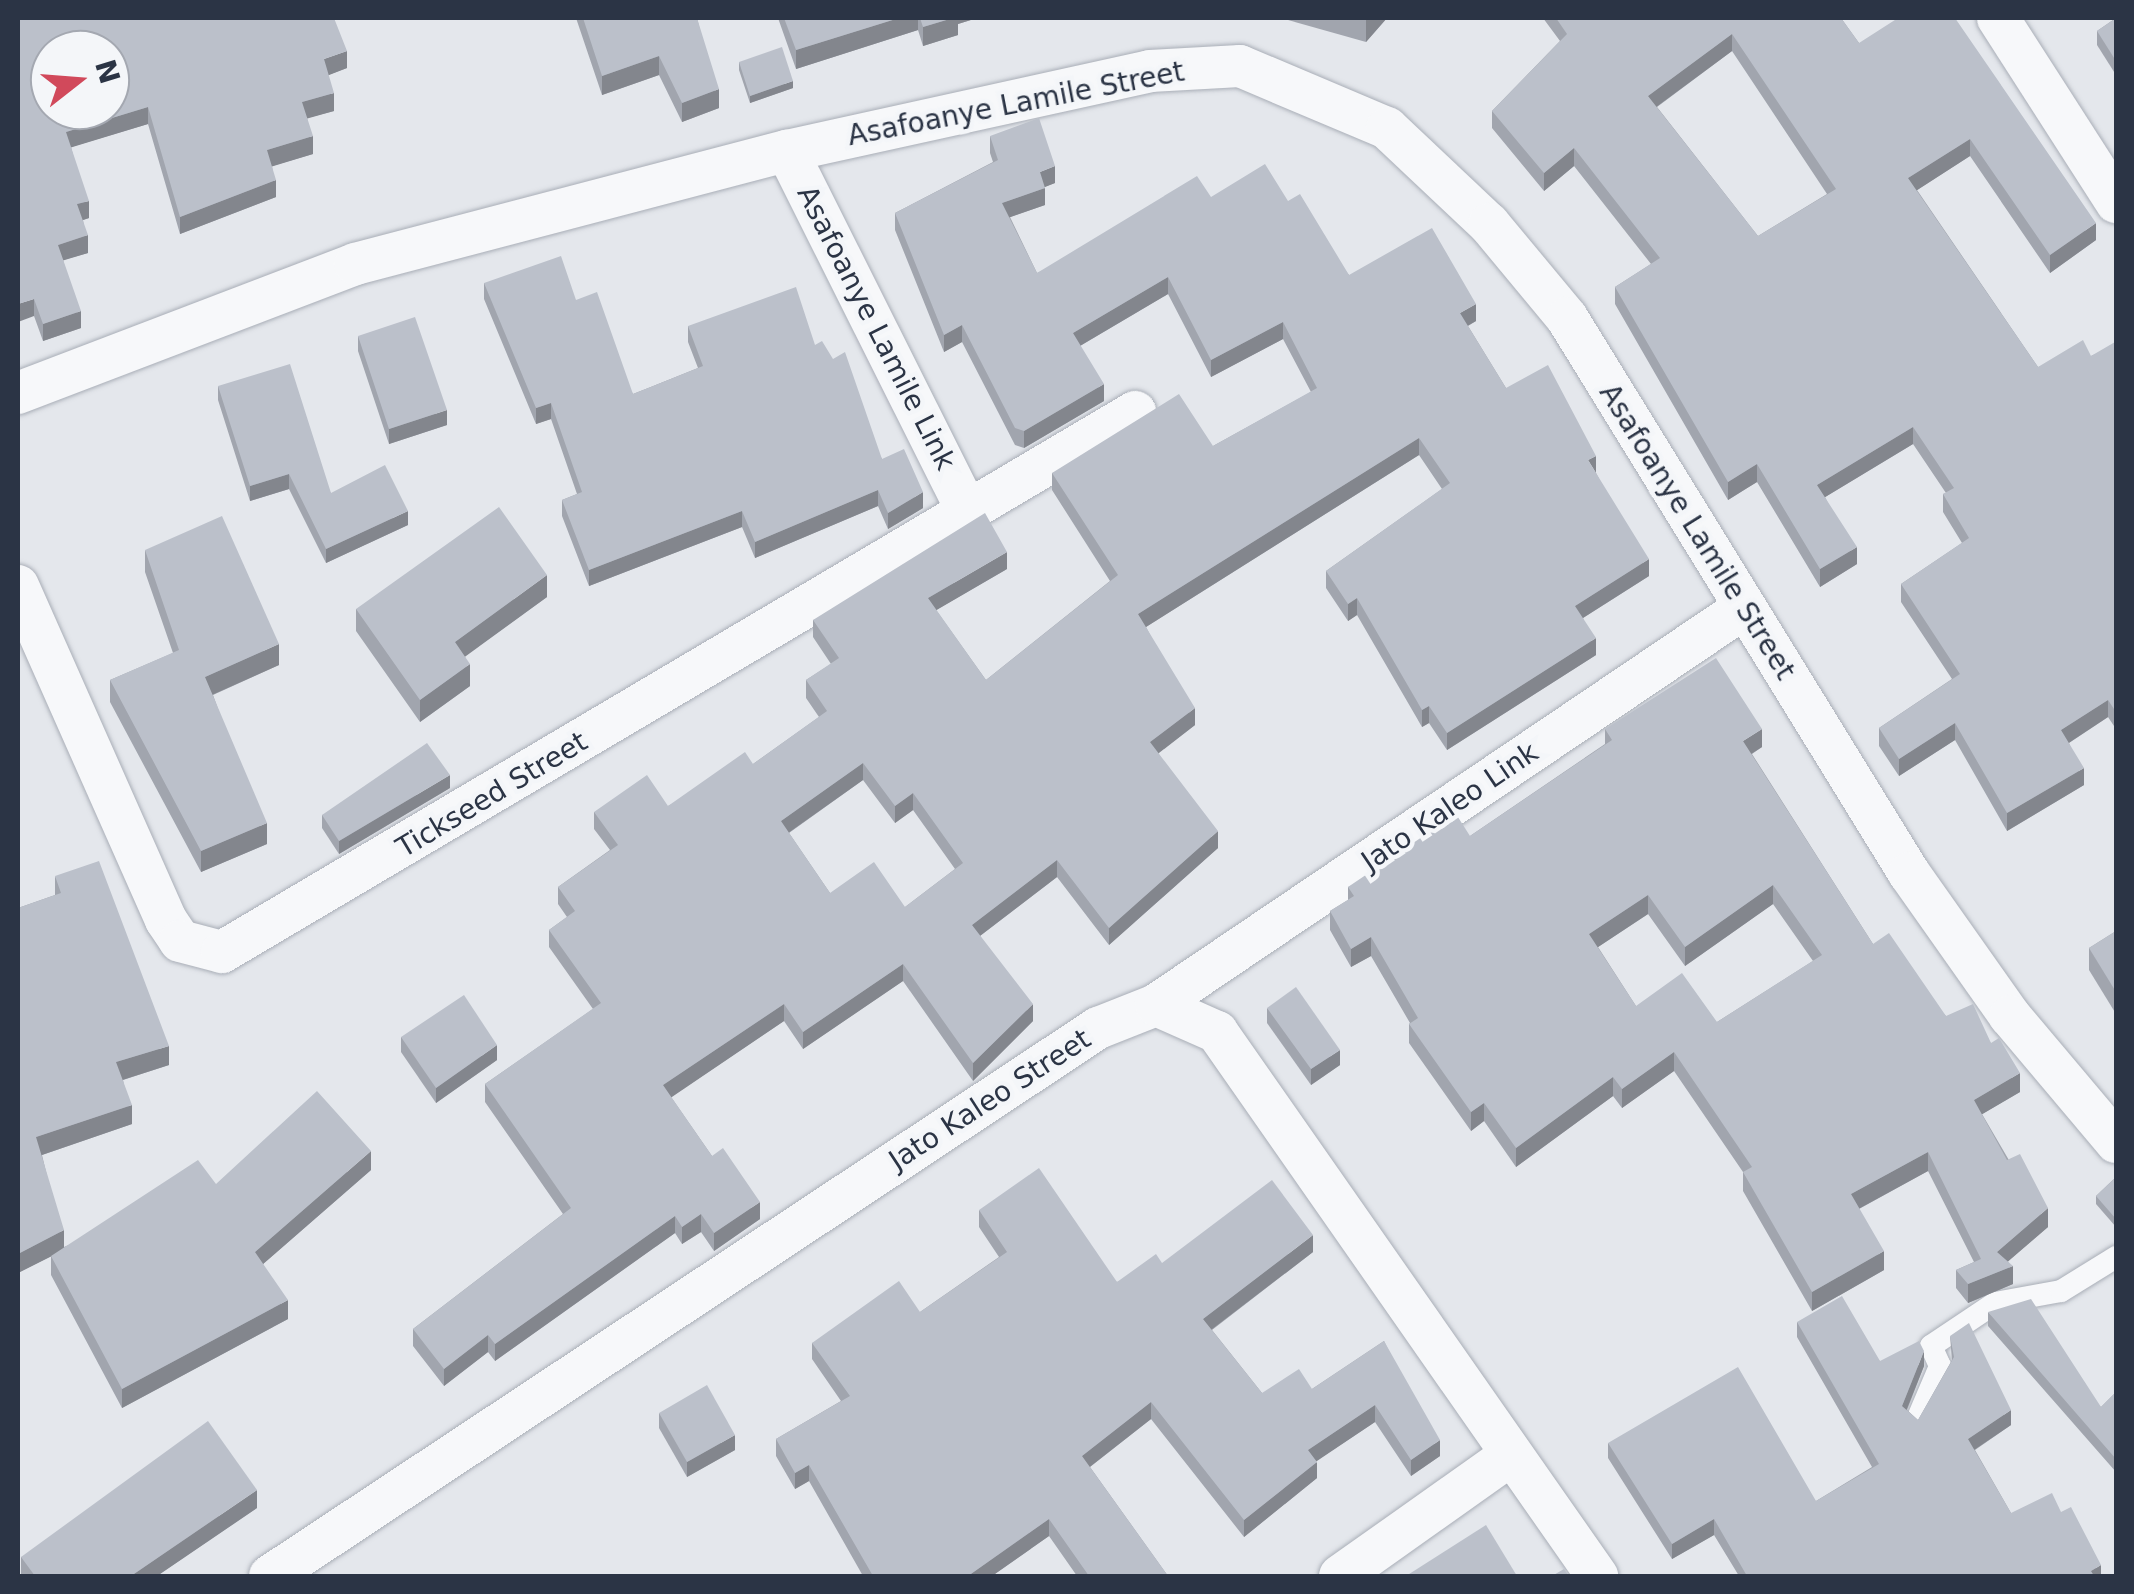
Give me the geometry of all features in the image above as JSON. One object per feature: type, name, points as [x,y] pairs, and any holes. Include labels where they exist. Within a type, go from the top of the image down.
[{"type":"street","points":[[1998,18],[2116,202]]},
{"type":"street","name":"Asafoanye Lamile Street","points":[[18,393],[355,264],[787,151],[1150,72],[1240,66],[1387,128],[1488,224],[1566,318],[1909,873],[2010,1016],[2116,1142]]},
{"type":"street","name":"Asafoanye Lamile Link","points":[[787,151],[965,506]]},
{"type":"street","name":"Tickseed Street","points":[[18,586],[166,920],[180,940],[222,952],[965,506],[1135,412]]},
{"type":"street","name":"Jato Kaleo Link","points":[[1156,1005],[1744,608]]},
{"type":"street","points":[[1156,1005],[1217,1032],[1597,1576]]},
{"type":"street","name":"Jato Kaleo Street","points":[[270,1576],[1098,1028],[1156,1005]]},
{"type":"street","points":[[1340,1576],[1511,1455]]},
{"type":"lane","points":[[1917,1420],[1940,1366],[1932,1346],[1995,1302],[2060,1291],[2116,1257]]},
{"type":"building","points":[[18,18],[334,18],[347,51],[324,59],[334,93],[302,102],[313,136],[267,150],[276,180],[180,217],[148,107],[130,112],[130,30],[30,30],[30,130],[73,130],[66,132],[89,201],[77,204],[88,235],[58,245],[81,311],[43,324],[34,299],[18,304]]},
{"type":"building","points":[[583,18],[697,18],[719,89],[682,103],[659,56],[602,76]]},
{"type":"building","points":[[784,18],[899,18],[796,50]]},
{"type":"building","points":[[920,18],[953,18],[923,27]]},
{"type":"building","points":[[1556,18],[1841,18],[1859,43],[1898,18],[1955,18],[2096,223],[2050,255],[1970,139],[1908,178],[2038,367],[2083,340],[2091,356],[2115,342],[2116,345],[2116,712],[2108,700],[2061,730],[2084,768],[2007,813],[1955,723],[1899,759],[1879,728],[1960,674],[1901,584],[1969,538],[1943,494],[1954,488],[1913,427],[1817,485],[1857,547],[1820,569],[1757,464],[1728,482],[1615,287],[1660,258],[1574,148],[1544,173],[1492,111],[1567,34]],"holes":[[[1732,34],[1836,189],[1758,236],[1648,96]]]},
{"type":"building","points":[[2116,18],[2116,61],[2097,31]]},
{"type":"building","points":[[782,47],[793,81],[750,96],[739,62]]},
{"type":"building","points":[[1039,118],[1055,166],[1040,172],[1045,188],[1002,203],[1037,273],[1197,176],[1211,197],[1265,164],[1288,201],[1300,194],[1349,275],[1432,228],[1476,304],[1460,313],[1506,388],[1548,365],[1596,456],[1588,460],[1649,559],[1575,606],[1596,638],[1447,733],[1429,706],[1422,710],[1357,598],[1348,604],[1326,571],[1450,483],[1419,438],[1138,614],[1195,708],[1150,742],[1218,831],[1109,928],[1057,860],[972,925],[1033,1004],[973,1063],[903,964],[803,1032],[784,1004],[663,1085],[712,1156],[723,1148],[760,1202],[714,1233],[701,1214],[682,1227],[675,1216],[495,1344],[488,1335],[444,1369],[413,1329],[571,1208],[485,1084],[601,1003],[549,930],[575,911],[558,887],[618,845],[594,812],[647,775],[668,806],[745,752],[753,764],[827,711],[806,680],[839,658],[813,620],[985,513],[1007,552],[928,598],[986,680],[1118,575],[1052,473],[1179,394],[1213,446],[1317,388],[1283,322],[1211,360],[1168,277],[1073,333],[1104,384],[1024,431],[1015,428],[962,325],[944,335],[895,213],[998,160],[990,136]],"holes":[[[863,763],[895,806],[913,793],[963,863],[905,907],[874,862],[830,893],[781,821]]]},
{"type":"building","points":[[561,256],[576,300],[597,292],[633,394],[703,366],[688,326],[796,287],[815,345],[822,341],[833,359],[845,352],[882,459],[904,449],[923,492],[888,513],[878,490],[755,542],[742,511],[589,570],[562,500],[582,492],[551,403],[536,408],[484,283]]},
{"type":"building","points":[[415,317],[447,410],[389,429],[358,336]]},
{"type":"building","points":[[290,364],[331,493],[385,465],[408,511],[326,549],[289,474],[250,486],[218,386]]},
{"type":"building","points":[[499,507],[547,575],[455,642],[470,664],[420,700],[356,609]]},
{"type":"building","points":[[222,516],[279,644],[205,677],[267,823],[201,851],[110,680],[179,650],[145,550]]},
{"type":"building","points":[[1716,658],[1762,729],[1743,741],[1873,944],[1889,933],[1946,1016],[1973,1004],[1991,1043],[1999,1038],[2020,1073],[1974,1100],[2007,1160],[2020,1154],[2048,1208],[1997,1252],[2013,1266],[1968,1284],[1956,1270],[1981,1259],[1928,1152],[1851,1194],[1884,1251],[1812,1292],[1743,1172],[1752,1167],[1674,1052],[1622,1089],[1613,1077],[1516,1148],[1484,1103],[1471,1112],[1409,1024],[1418,1018],[1371,937],[1351,949],[1330,911],[1354,896],[1348,887],[1456,814],[1470,836],[1612,740],[1605,729]],"holes":[[[1773,885],[1822,955],[1717,1022],[1682,973],[1636,1006],[1589,934],[1648,895],[1685,947]]]},
{"type":"building","points":[[427,743],[450,775],[339,841],[322,815]]},
{"type":"building","points":[[99,861],[169,1046],[116,1062],[132,1105],[36,1137],[64,1230],[18,1254],[18,908],[61,893],[55,876]]},
{"type":"building","points":[[2116,931],[2116,992],[2089,948]]},
{"type":"building","points":[[1296,987],[1340,1050],[1311,1069],[1267,1008]]},
{"type":"building","points":[[464,995],[497,1045],[436,1088],[401,1037]]},
{"type":"building","points":[[317,1091],[371,1151],[255,1252],[288,1300],[122,1389],[51,1256],[198,1160],[216,1184]]},
{"type":"building","points":[[1039,1168],[1117,1282],[1156,1254],[1162,1263],[1272,1180],[1313,1235],[1203,1319],[1262,1393],[1299,1369],[1312,1389],[1384,1341],[1440,1440],[1411,1460],[1375,1405],[1308,1450],[1317,1462],[1244,1520],[1151,1402],[1082,1456],[1168,1576],[1089,1576],[1049,1519],[968,1576],[873,1576],[809,1465],[795,1473],[776,1439],[850,1396],[812,1343],[899,1281],[920,1312],[1007,1252],[979,1210]]},
{"type":"building","points":[[2116,1177],[2116,1219],[2096,1196]]},
{"type":"building","points":[[1842,1296],[1880,1361],[1919,1341],[1924,1351],[1902,1406],[1918,1420],[1954,1357],[1950,1336],[1969,1323],[2011,1410],[1968,1439],[2011,1513],[2052,1493],[2061,1512],[2071,1507],[2101,1565],[2091,1571],[2094,1576],[1747,1576],[1714,1519],[1672,1544],[1608,1443],[1738,1367],[1816,1501],[1879,1464],[1797,1322]]},
{"type":"building","points":[[2031,1299],[2101,1407],[2116,1392],[2116,1459],[1988,1312]]},
{"type":"building","points":[[707,1385],[735,1435],[687,1462],[659,1413]]},
{"type":"building","points":[[208,1421],[257,1490],[131,1576],[35,1576],[21,1557]]},
{"type":"building","points":[[1486,1525],[1517,1576],[1406,1576]]}]
